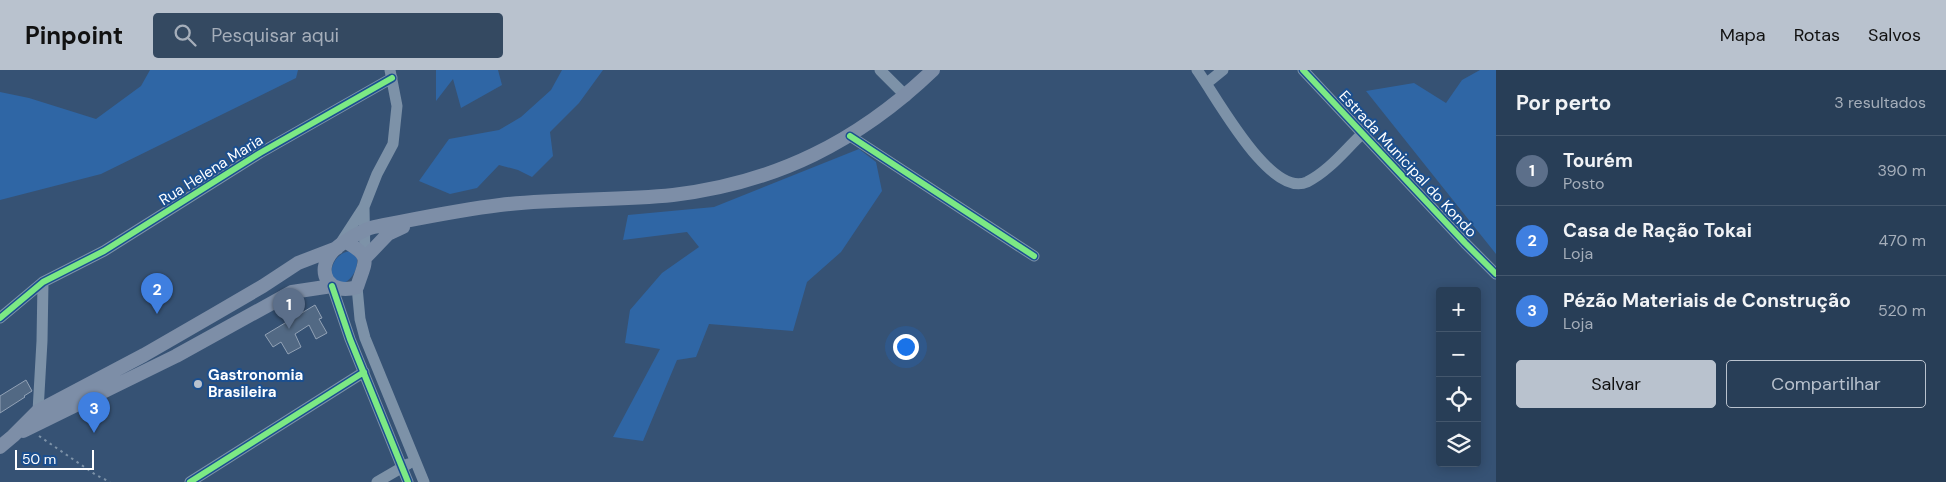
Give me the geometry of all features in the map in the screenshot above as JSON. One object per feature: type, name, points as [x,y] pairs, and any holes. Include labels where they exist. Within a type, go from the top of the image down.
[{"type":"main road","points":[[332,286],[325,272],[332,252],[364,229],[501,205],[673,195],[739,183],[776,172],[807,159],[850,136],[906,96],[933,70]]},
{"type":"main road","points":[[13,436],[176,356],[292,292],[332,286],[340,290],[357,287],[365,259],[388,234],[422,218]]},
{"type":"main road","points":[[0,447],[38,411],[207,319],[298,263],[341,245],[359,249],[364,254],[365,259]]},
{"type":"street","points":[[880,70],[906,96]]},
{"type":"street","points":[[1197,70],[1231,123],[1260,161],[1283,179],[1304,183],[1327,169],[1362,134]]},
{"type":"street","points":[[1207,83],[1223,70]]},
{"type":"street","name":"Estrada Municipal do Kondo","points":[[1304,70],[1464,243],[1496,274]]},
{"type":"street","points":[[341,245],[364,207],[393,144],[397,106],[391,74]]},
{"type":"street","name":"Rua Helena Maria","points":[[0,318],[43,282],[121,241],[260,153],[391,74]]},
{"type":"street","points":[[850,136],[1034,256]]},
{"type":"street","points":[[364,207],[365,259]]},
{"type":"street","points":[[38,411],[43,282]]},
{"type":"street","points":[[332,286],[340,314],[408,482]]},
{"type":"street","points":[[357,287],[360,319],[365,338],[424,482]]},
{"type":"street","points":[[190,482],[364,372]]},
{"type":"street","points":[[378,482],[415,460]]},
{"type":"path","points":[[28,429],[96,475],[110,482]]},
{"type":"shaded area","points":[[150,70],[298,70],[296,78],[101,174],[0,200],[0,92],[29,98],[96,119],[141,86]]},
{"type":"shaded area","points":[[436,70],[498,70],[502,85],[461,108],[453,79],[436,101]]},
{"type":"shaded area","points":[[562,70],[603,70],[579,103],[550,132],[553,156],[532,177],[518,170],[499,165],[477,188],[450,194],[419,181],[449,139],[499,130],[521,117],[551,90]]},
{"type":"shaded area","points":[[1480,70],[1496,70],[1496,254],[1366,91],[1414,83],[1446,103],[1462,80]]},
{"type":"shaded area","points":[[859,149],[876,162],[882,191],[841,252],[807,282],[793,331],[709,324],[696,357],[677,360],[643,441],[613,437],[660,349],[625,343],[630,310],[662,273],[699,247],[687,232],[623,240],[628,215],[714,207]]},
{"type":"shaded area","points":[[350,251],[357,258],[357,266],[354,273],[344,283],[335,281],[331,274],[334,262],[339,256]]},
{"type":"building","points":[[315,305],[322,318],[319,319],[327,333],[316,339],[309,325],[295,334],[301,347],[288,354],[281,342],[273,347],[265,335]]},
{"type":"building","points":[[26,380],[32,391],[0,413],[0,396]]},
{"type":"cycle path","points":[[1303,70],[1496,274]]},
{"type":"cycle path","points":[[0,318],[43,282],[104,251],[260,153],[392,78]]},
{"type":"cycle path","points":[[850,136],[1034,256]]},
{"type":"cycle path","points":[[332,286],[350,339],[408,482]]},
{"type":"cycle path","points":[[190,482],[364,372]]},
{"type":"place","name":"Casa de Ração Tokai","points":[[157,314]]},
{"type":"place","name":"Tourém","points":[[289,329]]},
{"type":"place","name":"Gastronomia Brasileira","points":[[198,384]]},
{"type":"place","name":"Pézão Materiais de Construção","points":[[94,433]]}]
